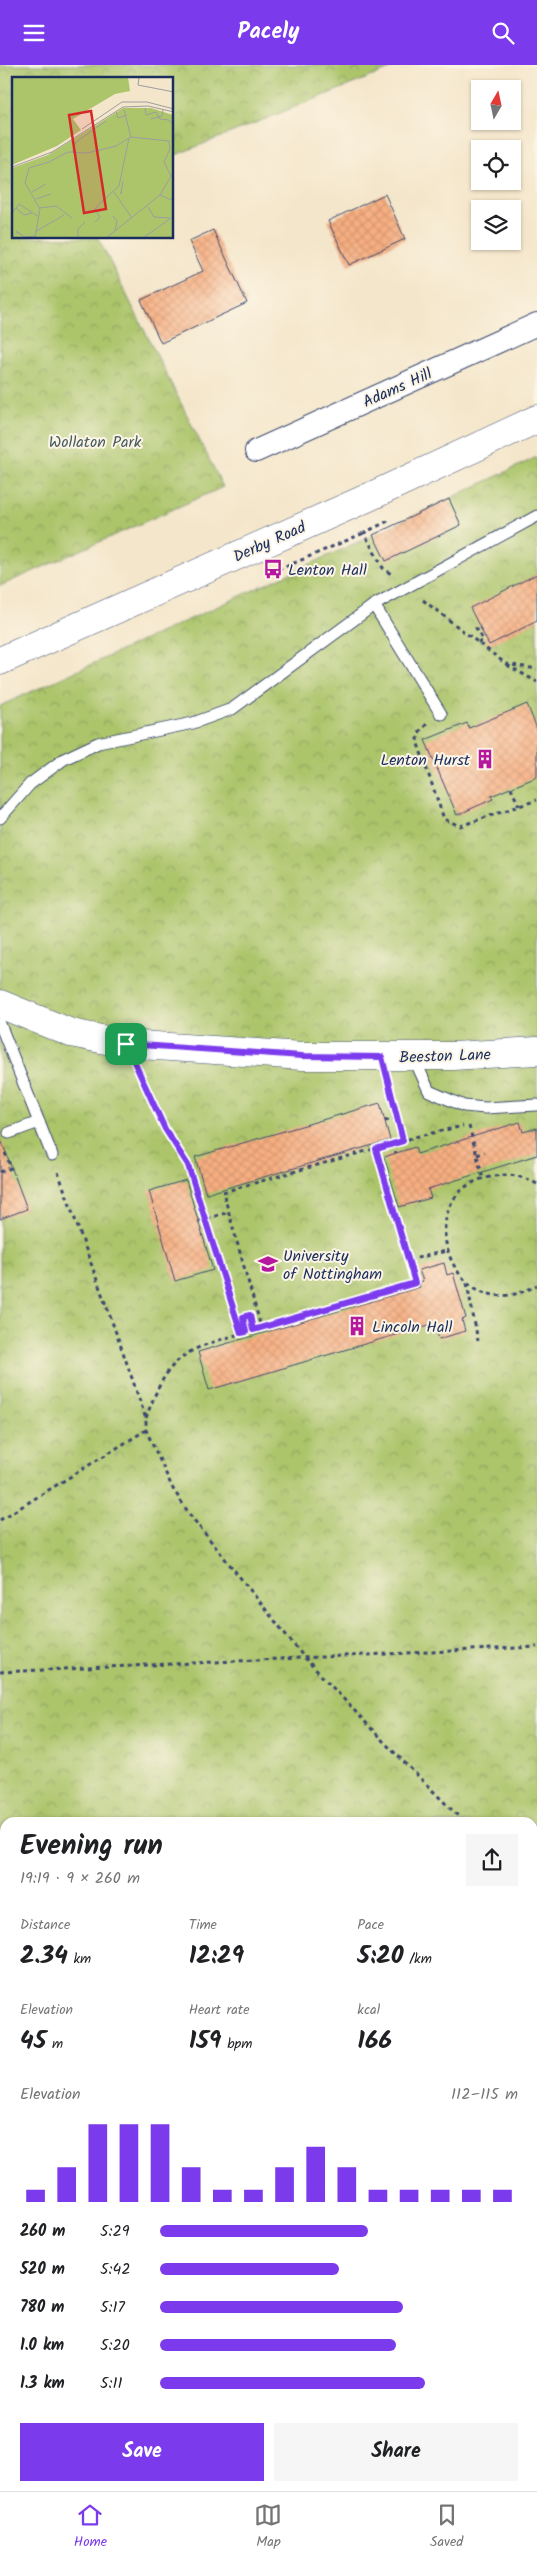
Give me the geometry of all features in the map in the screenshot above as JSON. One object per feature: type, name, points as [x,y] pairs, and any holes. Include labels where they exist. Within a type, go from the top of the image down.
[{"type":"main road","name":"Derby Road","points":[[0,661],[367,498],[537,419]]},
{"type":"main road","name":"Beeston Lane","points":[[0,1004],[71,1033],[126,1044],[302,1056],[453,1056],[537,1051]]},
{"type":"street","name":"Adams Hill","points":[[256,451],[537,324]]},
{"type":"lane","points":[[0,818],[30,784],[64,759],[98,743],[193,723],[232,709],[374,605],[537,516]]},
{"type":"lane","points":[[374,605],[441,714]]},
{"type":"lane","points":[[0,1024],[52,1155]]},
{"type":"lane","points":[[413,1056],[430,1091],[464,1105],[485,1108],[537,1105]]},
{"type":"lane","points":[[9,1133],[39,1122]]},
{"type":"path","points":[[367,538],[383,568],[506,665],[537,682]]},
{"type":"path","points":[[478,643],[482,640],[476,628],[479,626]]},
{"type":"path","points":[[506,665],[537,669]]},
{"type":"path","points":[[441,714],[425,725],[417,741],[444,819],[460,826],[537,800]]},
{"type":"path","points":[[511,788],[519,806]]},
{"type":"path","points":[[126,1044],[165,1129],[188,1165],[241,1333]]},
{"type":"path","points":[[382,1057],[403,1141]]},
{"type":"path","points":[[464,1105],[483,1178]]},
{"type":"path","points":[[385,1121],[397,1118]]},
{"type":"path","points":[[261,1327],[223,1192],[403,1141],[469,1125]]},
{"type":"path","points":[[393,1144],[396,1153]]},
{"type":"path","points":[[0,1172],[11,1168],[3,1145]]},
{"type":"path","points":[[146,1419],[163,1377],[180,1358],[194,1348],[246,1332],[243,1317],[250,1315],[253,1330],[415,1283],[376,1149]]},
{"type":"path","points":[[477,1155],[485,1152]]},
{"type":"path","points":[[52,1155],[146,1419],[146,1430],[173,1489],[190,1515],[303,1656],[384,1743],[459,1817]]},
{"type":"path","points":[[537,1184],[526,1178],[505,1174],[483,1178],[469,1185],[456,1198],[447,1213],[444,1230],[446,1251],[453,1267],[467,1283],[486,1293],[507,1295],[527,1291],[537,1285]]},
{"type":"path","points":[[198,1221],[229,1212]]},
{"type":"path","points":[[408,1260],[446,1251]]},
{"type":"path","points":[[467,1283],[478,1341]]},
{"type":"path","points":[[0,1520],[146,1430]]},
{"type":"path","points":[[0,1671],[537,1647]]},
{"type":"green space","name":"Wollaton Park","points":[[0,65],[400,65],[174,156],[174,77],[12,77],[12,239],[99,239],[223,487],[0,586]]},
{"type":"green space","name":"University of Nottingham","points":[[537,457],[537,1817],[0,1817],[0,706],[367,538]]},
{"type":"building","points":[[385,194],[405,239],[349,265],[328,221]]},
{"type":"building","points":[[213,230],[247,303],[161,343],[141,300],[203,271],[189,241]]},
{"type":"building","points":[[449,499],[461,525],[386,561],[373,535]]},
{"type":"building","points":[[537,574],[537,621],[489,645],[470,608]]},
{"type":"building","name":"Lenton Hurst","points":[[527,704],[537,729],[537,777],[491,796],[493,799],[457,815],[425,740],[467,723],[469,728]]},
{"type":"building","points":[[380,1103],[390,1140],[206,1194],[195,1157]]},
{"type":"building","points":[[520,1122],[523,1132],[537,1128],[537,1155],[428,1189],[431,1198],[399,1207],[384,1157],[415,1147],[417,1154]]},
{"type":"building","points":[[2,1142],[27,1209],[0,1219],[0,1143]]},
{"type":"building","points":[[186,1180],[213,1270],[175,1281],[149,1191]]},
{"type":"building","name":"Lincoln Hall","points":[[444,1263],[447,1275],[453,1273],[466,1318],[462,1320],[465,1331],[439,1339],[435,1327],[430,1329],[429,1325],[209,1390],[198,1352],[420,1287],[418,1282],[423,1281],[419,1270]]},
{"type":"place","name":"Lenton Hall","points":[[273,569]]},
{"type":"place","name":"Lenton Hurst","points":[[485,759]]},
{"type":"place","name":"University of Nottingham","points":[[268,1264]]},
{"type":"place","name":"Lincoln Hall","points":[[357,1326]]},
{"type":"route","points":[[126,1044],[302,1056],[382,1057],[403,1141],[376,1149],[415,1283],[253,1330],[250,1315],[243,1317],[246,1332],[241,1333],[188,1165],[165,1129],[126,1044]]}]
